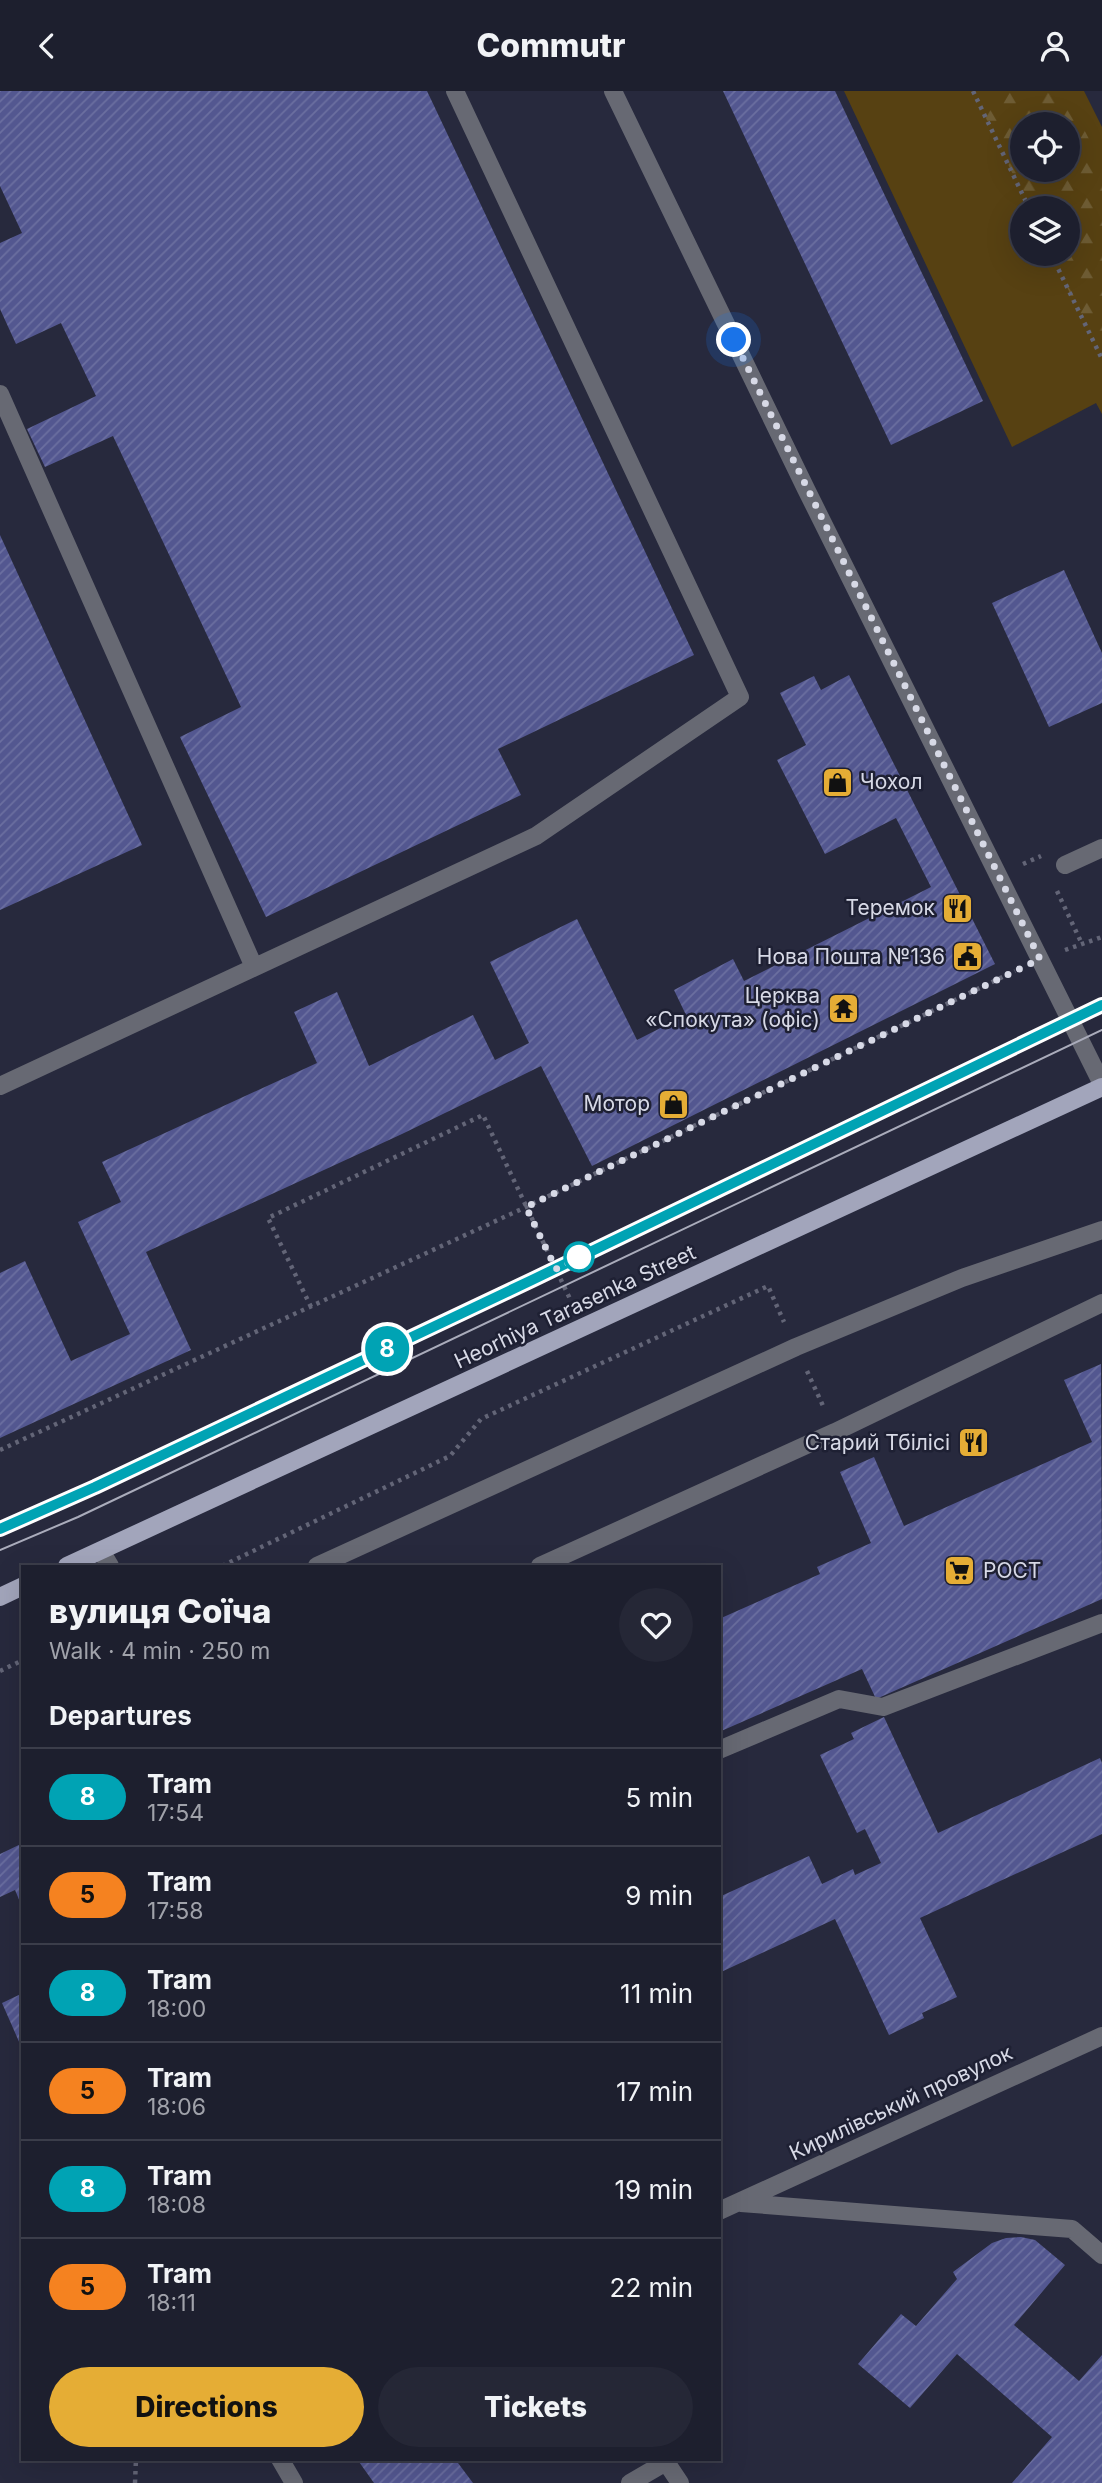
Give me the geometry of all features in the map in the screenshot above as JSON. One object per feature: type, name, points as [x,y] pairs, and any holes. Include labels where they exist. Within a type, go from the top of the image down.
[{"type":"main road","name":"Heorhiya Tarasenka Street","points":[[72,1565],[105,1559],[1102,1086]]},
{"type":"main road","points":[[0,1597],[21,1587]]},
{"type":"street","points":[[0,1086],[536,835],[740,697],[455,91]]},
{"type":"street","points":[[613,91],[800,477],[1102,1086]]},
{"type":"street","points":[[0,394],[254,967]]},
{"type":"street","points":[[1065,865],[1102,848]]},
{"type":"street","points":[[319,1565],[796,1347],[962,1278],[1102,1230]]},
{"type":"street","points":[[542,1565],[835,1432],[1102,1303]]},
{"type":"street","points":[[721,1750],[839,1699],[883,1707],[1102,1623]]},
{"type":"street","name":"Кирилівський провулок","points":[[721,2210],[1102,2036]]},
{"type":"street","points":[[737,2203],[1072,2229],[1102,2255]]},
{"type":"street","points":[[281,2461],[295,2483]]},
{"type":"street","points":[[630,2483],[665,2461],[680,2483]]},
{"type":"path","points":[[973,91],[1024,196]]},
{"type":"path","points":[[1057,266],[1102,359]]},
{"type":"path","points":[[1052,881],[1083,944]]},
{"type":"path","points":[[0,1450],[526,1207],[1040,959],[1102,937]]},
{"type":"path","points":[[311,1307],[268,1217],[482,1115],[571,1301]]},
{"type":"path","points":[[224,1565],[450,1456],[481,1419],[768,1286]]},
{"type":"path","points":[[0,1671],[21,1661]]},
{"type":"path","points":[[135,2483],[136,2461]]},
{"type":"green space","points":[[844,91],[1084,91],[1102,127],[1102,414],[1096,403],[1012,447]]},
{"type":"green space","points":[[973,91],[1064,91],[1075,112],[1010,112],[1010,168]]},
{"type":"green space","points":[[1080,122],[1102,164],[1102,359],[1057,266],[1080,266],[1080,196],[1023,196],[1017,182],[1080,182]]},
{"type":"building","points":[[0,91],[427,91],[694,655],[498,749],[521,795],[266,917],[180,737],[241,707],[113,436],[45,467],[27,429],[96,396],[61,323],[16,344],[0,309],[0,243],[22,233],[0,186]]},
{"type":"building","points":[[723,91],[835,91],[983,401],[891,445]]},
{"type":"building","points":[[0,535],[142,845],[0,910]]},
{"type":"building","points":[[1064,570],[1102,653],[1102,703],[1049,727],[992,603]]},
{"type":"building","points":[[849,675],[995,964],[592,1166],[541,1066],[402,1134],[146,1252],[191,1350],[0,1438],[0,1273],[25,1261],[71,1361],[130,1334],[78,1222],[121,1202],[102,1162],[317,1063],[294,1012],[337,992],[369,1066],[473,1015],[495,1060],[529,1043],[490,962],[577,919],[637,1040],[686,1015],[674,990],[733,959],[744,981],[931,887],[896,818],[825,854],[777,760],[806,745],[780,693],[814,676],[821,690]]},
{"type":"building","name":"РОСТ","points":[[1101,1364],[1102,1599],[876,1699],[862,1669],[721,1731],[721,1618],[820,1574],[817,1567],[871,1543],[840,1472],[874,1457],[904,1526],[1092,1442],[1064,1380]]},
{"type":"building","points":[[884,1717],[938,1833],[1100,1758],[1102,1763],[1102,1834],[920,1918],[957,1997],[922,2013],[924,2018],[889,2035],[835,1919],[721,1972],[721,1896],[809,1856],[822,1884],[853,1869],[855,1875],[881,1863],[865,1829],[857,1833],[820,1755],[854,1739],[851,1733]]},
{"type":"building","points":[[21,1844],[21,1904],[15,1890],[0,1897],[0,1854]]},
{"type":"building","points":[[21,1994],[21,2044],[20,2044],[2,2003]]},
{"type":"building","points":[[1021,2237],[1035,2240],[1065,2265],[1014,2325],[1079,2381],[1102,2355],[1102,2483],[1012,2483],[1052,2437],[957,2354],[910,2408],[858,2364],[901,2314],[916,2326],[957,2279],[953,2272],[992,2243]]},
{"type":"building","points":[[358,2461],[456,2461],[473,2483],[374,2483]]},
{"type":"tram line","points":[[0,1529],[556,1269],[1102,1005]]},
{"type":"tram line","name":"8","points":[[0,1529],[95,1487],[532,1280],[1102,1005]]},
{"type":"tram line","points":[[0,1550],[78,1517],[1102,1030]]},
{"type":"place","name":"Чохол","points":[[837,782]]},
{"type":"place","name":"Теремок","points":[[958,908]]},
{"type":"place","name":"Нова Пошта №136","points":[[968,957]]},
{"type":"place","name":"Церква «Спокута» (офіс)","points":[[843,1008]]},
{"type":"place","name":"Мотор","points":[[673,1104]]},
{"type":"place","name":"Старий Тбілісі","points":[[973,1443]]},
{"type":"place","name":"РОСТ","points":[[960,1571]]},
{"type":"route","points":[[579,1257],[556,1269],[526,1207],[1040,959],[734,340]]}]
